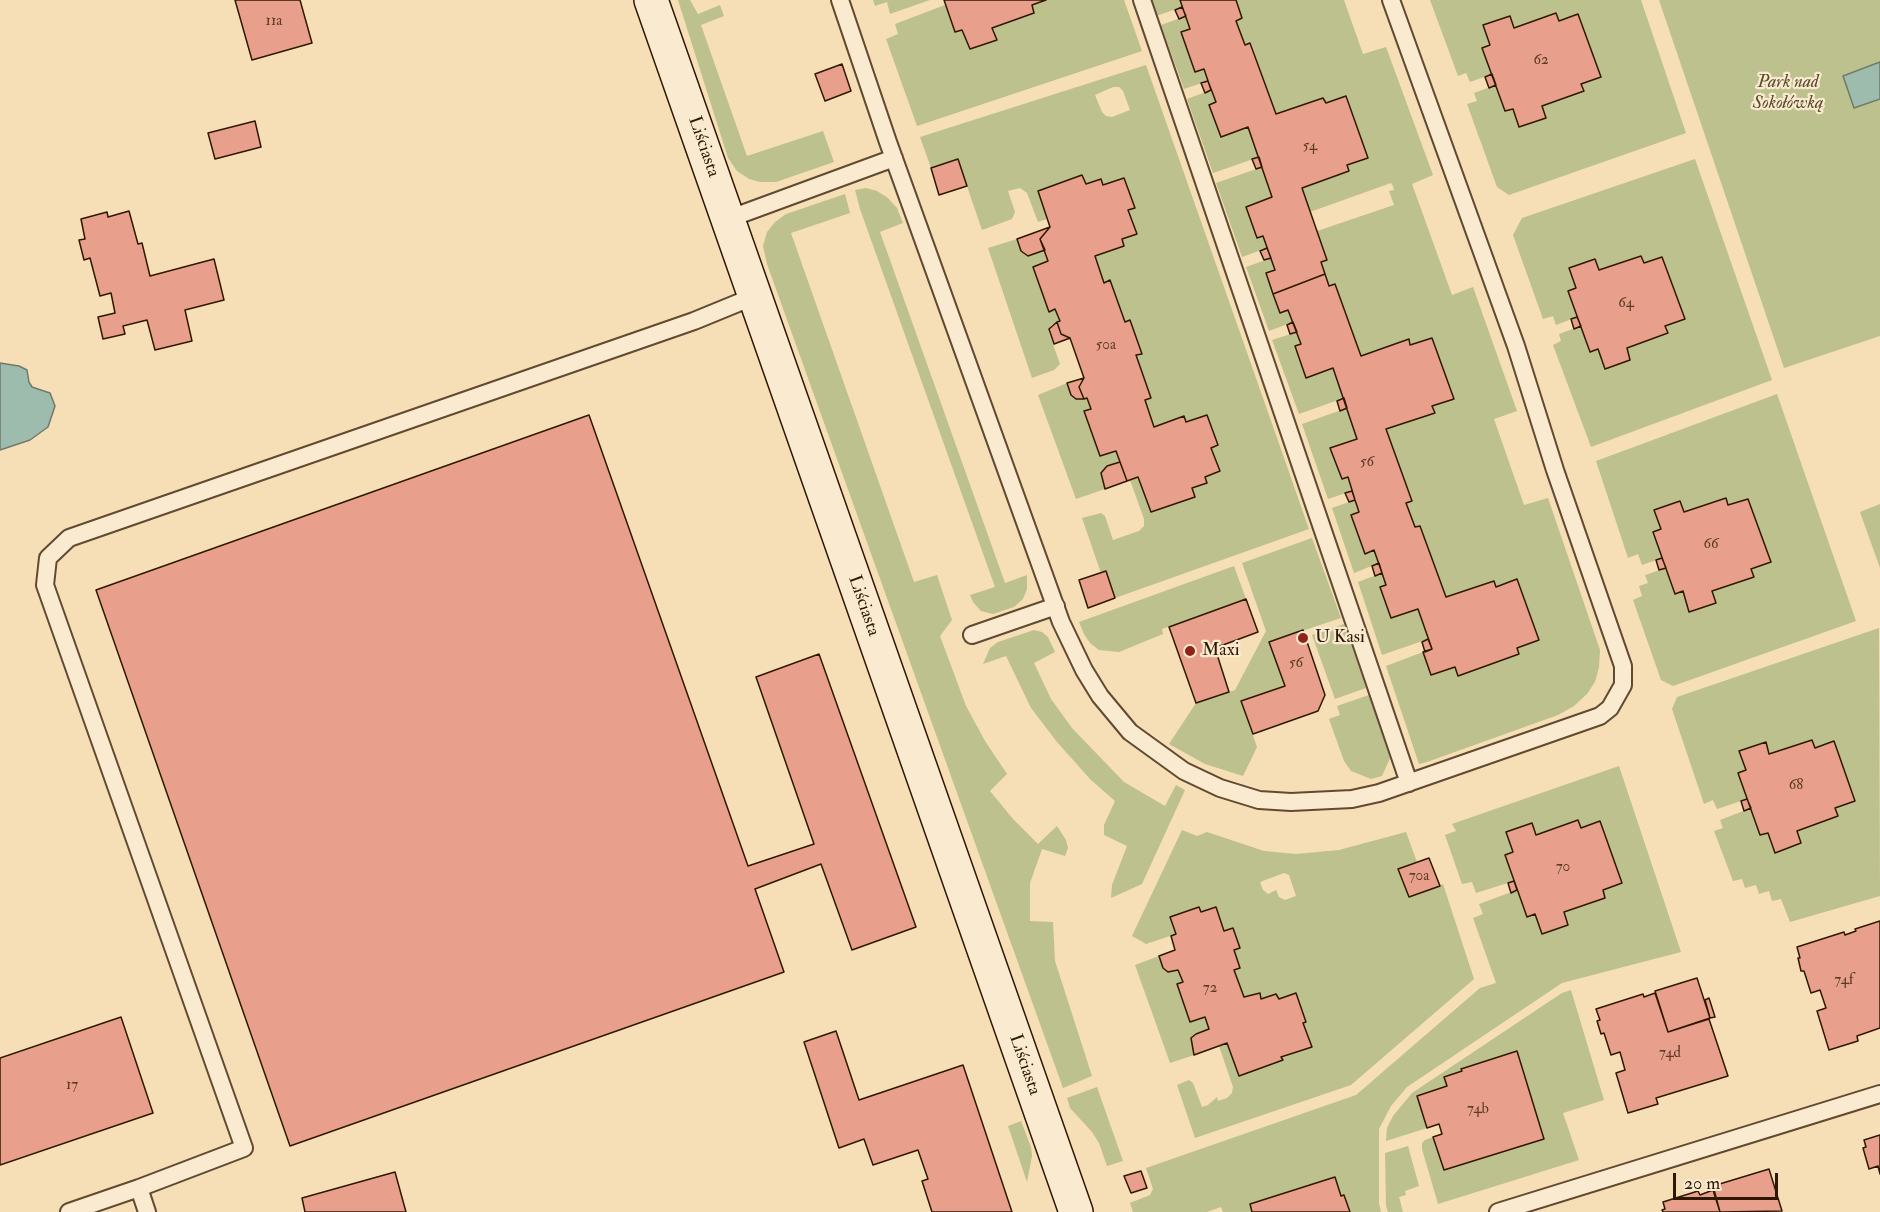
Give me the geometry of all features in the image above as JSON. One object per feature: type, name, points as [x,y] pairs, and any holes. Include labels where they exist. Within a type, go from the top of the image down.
[{"type":"street","name":"Liściasta","points":[[651,0],[1076,1212]]},
{"type":"lane","points":[[840,0],[894,158],[1061,622],[1084,670],[1100,696],[1130,732],[1184,771],[1220,788],[1259,800],[1291,802],[1352,799],[1379,794],[1600,716],[1610,708],[1623,685],[1623,666],[1555,470],[1516,346],[1391,0]]},
{"type":"lane","points":[[1142,0],[1409,783]]},
{"type":"lane","points":[[728,219],[894,158]]},
{"type":"lane","points":[[69,1212],[244,1148],[45,585],[48,558],[69,538],[694,321],[755,296]]},
{"type":"lane","points":[[972,635],[1056,606]]},
{"type":"lane","points":[[1498,1212],[1880,1094]]},
{"type":"lane","points":[[139,1188],[147,1212]]},
{"type":"green space","points":[[678,0],[690,0],[698,14],[720,5],[724,16],[701,25],[747,156],[823,131],[834,162],[776,182],[749,179],[737,171],[728,158]]},
{"type":"green space","points":[[873,0],[930,0],[890,14],[887,2],[875,6]]},
{"type":"green space","points":[[1046,0],[1124,0],[1142,51],[917,126],[886,39],[898,34],[895,24],[945,5],[955,31],[962,30],[996,39],[992,28],[1034,13],[1032,5]]},
{"type":"green space","points":[[1151,0],[1180,0],[1182,7],[1156,16]]},
{"type":"green space","points":[[1236,0],[1344,0],[1363,54],[1386,47],[1433,175],[1412,184],[1452,295],[1473,287],[1517,411],[1494,419],[1524,505],[1548,498],[1600,650],[1595,682],[1587,694],[1574,706],[1558,715],[1419,764],[1386,666],[1423,652],[1431,675],[1455,667],[1458,676],[1519,654],[1517,648],[1539,640],[1517,579],[1496,587],[1493,581],[1446,597],[1420,526],[1415,527],[1406,503],[1412,501],[1386,429],[1434,413],[1432,406],[1453,399],[1431,338],[1410,345],[1408,339],[1361,356],[1335,285],[1329,286],[1321,262],[1327,260],[1317,231],[1394,205],[1389,191],[1394,190],[1393,186],[1391,183],[1310,212],[1302,188],[1349,171],[1347,165],[1368,158],[1347,96],[1326,103],[1323,98],[1276,114],[1251,43],[1245,45],[1236,21]]},
{"type":"green space","points":[[1430,0],[1641,0],[1686,133],[1509,195],[1497,187],[1467,104],[1477,101],[1474,93],[1496,85],[1505,111],[1513,109],[1520,127],[1546,118],[1542,106],[1584,91],[1581,84],[1600,77],[1578,15],[1559,21],[1556,13],[1514,28],[1510,16],[1483,25],[1490,45],[1482,49],[1492,74],[1470,82],[1466,73],[1458,76]]},
{"type":"green space","name":"Park nad Sokołówką","points":[[1659,0],[1880,0],[1880,336],[1784,368]]},
{"type":"green space","points":[[1186,16],[1190,29],[1181,32],[1195,71],[1204,69],[1208,81],[1184,89],[1161,25]]},
{"type":"green space","points":[[1146,65],[1309,529],[1115,598],[1106,571],[1101,573],[1082,518],[1101,513],[1105,516],[1113,540],[1139,531],[1144,526],[1144,519],[1130,480],[1138,477],[1151,512],[1195,497],[1192,488],[1207,483],[1205,477],[1220,471],[1211,448],[1183,417],[1154,427],[1145,400],[1151,398],[1136,355],[1142,354],[1130,320],[1125,322],[1110,281],[1104,283],[1095,256],[1123,246],[1122,239],[1137,234],[1128,210],[1135,208],[1124,178],[1103,185],[1101,179],[1086,184],[1082,175],[1038,191],[1047,219],[1038,222],[1027,193],[1020,188],[1008,191],[1015,212],[1012,219],[982,230],[958,160],[931,168],[920,137]],"holes":[[[1113,87],[1119,87],[1123,91],[1130,110],[1112,117],[1106,116],[1095,95]]]},
{"type":"green space","points":[[1211,90],[1216,102],[1210,105],[1248,127],[1259,157],[1213,173],[1187,99]]},
{"type":"green space","points":[[1695,159],[1772,380],[1591,447],[1553,345],[1561,341],[1559,334],[1581,326],[1589,352],[1598,349],[1605,369],[1630,360],[1627,348],[1668,334],[1665,326],[1685,318],[1662,258],[1599,270],[1595,259],[1569,268],[1576,288],[1568,291],[1577,317],[1556,325],[1553,316],[1543,319],[1513,235],[1522,218]]},
{"type":"green space","points":[[1262,167],[1272,197],[1246,207],[1257,238],[1263,236],[1267,248],[1242,257],[1216,183]]},
{"type":"green space","points":[[866,188],[877,191],[888,198],[897,208],[903,223],[880,232],[1005,583],[1027,575],[1027,589],[1023,599],[1014,607],[993,614],[981,611],[970,595],[995,587],[860,209],[855,190]]},
{"type":"green space","points":[[845,194],[850,213],[791,233],[914,582],[937,575],[952,620],[940,636],[966,706],[985,741],[1007,774],[990,791],[1038,844],[1057,826],[1068,848],[1065,856],[1042,849],[1030,883],[1030,921],[1053,922],[1055,961],[1092,1076],[1063,1088],[767,264],[763,246],[767,232],[775,222],[786,214]]},
{"type":"green space","points":[[1017,239],[1021,251],[1028,256],[1045,250],[1048,261],[1034,267],[1049,312],[1055,309],[1060,321],[1051,325],[1049,333],[1060,364],[1054,370],[1032,378],[988,248]]},
{"type":"green space","points":[[1271,258],[1275,270],[1266,274],[1280,313],[1288,310],[1293,322],[1269,331],[1246,267]]},
{"type":"green space","points":[[1297,332],[1301,344],[1295,347],[1306,377],[1333,368],[1344,398],[1299,414],[1272,340]]},
{"type":"green space","points":[[1067,383],[1071,395],[1076,399],[1087,398],[1091,409],[1084,412],[1100,456],[1116,451],[1120,462],[1107,466],[1101,473],[1105,489],[1076,499],[1038,395]]},
{"type":"green space","points":[[1777,394],[1856,621],[1673,686],[1661,680],[1633,600],[1642,596],[1639,586],[1648,583],[1645,575],[1666,568],[1675,594],[1683,591],[1689,611],[1712,591],[1753,576],[1751,569],[1771,562],[1748,499],[1728,505],[1726,498],[1684,512],[1680,501],[1654,510],[1661,529],[1653,532],[1662,558],[1642,565],[1638,554],[1628,558],[1596,461]]},
{"type":"green space","points":[[1347,408],[1357,439],[1331,448],[1342,479],[1348,477],[1352,491],[1328,499],[1302,424]]},
{"type":"green space","points":[[1355,500],[1359,512],[1351,515],[1365,553],[1374,550],[1379,563],[1354,573],[1332,508]]},
{"type":"green space","points":[[1880,504],[1880,568],[1860,512]]},
{"type":"green space","points":[[1312,538],[1341,618],[1269,642],[1285,686],[1241,701],[1257,747],[1243,776],[1205,764],[1169,744],[1196,703],[1235,690],[1266,631],[1242,563]]},
{"type":"green space","points":[[1234,566],[1246,599],[1162,629],[1163,634],[1119,652],[1099,650],[1090,643],[1079,622]]},
{"type":"green space","points":[[1382,573],[1386,585],[1380,587],[1391,618],[1418,609],[1428,639],[1382,655],[1358,582]]},
{"type":"green space","points":[[1344,624],[1366,688],[1335,699],[1312,635]]},
{"type":"green space","points":[[1879,628],[1880,896],[1790,922],[1781,899],[1772,901],[1769,891],[1759,894],[1756,885],[1745,888],[1742,879],[1733,881],[1714,831],[1723,828],[1720,820],[1751,808],[1760,835],[1768,833],[1775,852],[1797,831],[1838,816],[1835,808],[1854,801],[1834,741],[1815,748],[1811,740],[1769,754],[1765,742],[1739,751],[1746,770],[1747,799],[1717,809],[1713,800],[1704,804],[1672,709],[1677,697]]},
{"type":"green space","points":[[1034,630],[1048,637],[1055,652],[1034,663],[1051,699],[1072,728],[1124,782],[1165,806],[1176,785],[1185,790],[1142,884],[1111,898],[1112,885],[1127,846],[1104,835],[1104,825],[1115,801],[1090,779],[1031,708],[1006,656],[983,664],[990,648],[998,642]]},
{"type":"green space","points":[[1369,695],[1390,758],[1382,776],[1371,779],[1351,771],[1344,761],[1329,719],[1340,715],[1337,706]]},
{"type":"green space","points":[[1619,766],[1681,952],[1562,983],[1407,1087],[1391,1106],[1379,1129],[1381,1212],[1350,1212],[1345,1195],[1341,1196],[1335,1177],[1250,1204],[1252,1212],[1223,1212],[1221,1207],[1207,1212],[1133,1212],[1130,1203],[1150,1195],[1153,1189],[1146,1168],[1356,1095],[1480,988],[1496,983],[1473,918],[1483,914],[1479,904],[1517,890],[1527,916],[1535,914],[1542,933],[1564,912],[1605,898],[1603,890],[1622,883],[1600,821],[1581,828],[1536,835],[1532,823],[1506,832],[1513,852],[1505,855],[1514,881],[1476,893],[1472,882],[1462,884],[1445,835],[1456,831],[1452,824]]},
{"type":"green space","points":[[1182,830],[1197,836],[1207,832],[1264,851],[1296,854],[1339,850],[1406,832],[1417,862],[1398,869],[1409,897],[1443,884],[1474,979],[1351,1085],[1195,1138],[1177,1085],[1189,1080],[1193,1083],[1202,1107],[1217,1097],[1218,1101],[1227,1098],[1232,1093],[1233,1087],[1219,1046],[1227,1043],[1239,1076],[1311,1046],[1303,1023],[1306,1022],[1296,994],[1279,999],[1276,994],[1261,999],[1259,993],[1244,997],[1234,970],[1240,968],[1234,950],[1240,947],[1233,928],[1224,931],[1216,908],[1201,912],[1199,907],[1170,917],[1176,934],[1146,944],[1132,936]],"holes":[[[1284,873],[1289,875],[1296,896],[1285,900],[1279,897],[1276,890],[1268,894],[1263,890],[1260,882]]]},
{"type":"green space","points":[[1159,956],[1163,968],[1168,972],[1178,970],[1183,982],[1177,985],[1190,1022],[1205,1017],[1209,1029],[1191,1038],[1194,1055],[1170,1063],[1135,965]]},
{"type":"green space","points":[[1571,990],[1604,1100],[1563,1113],[1579,1160],[1438,1204],[1422,1149],[1422,1143],[1425,1140],[1433,1137],[1444,1170],[1543,1139],[1516,1051],[1461,1069],[1462,1071],[1444,1077],[1447,1086],[1418,1096],[1427,1128],[1386,1141],[1387,1128],[1393,1116],[1412,1093],[1562,993]]},
{"type":"green space","points":[[1097,1087],[1123,1161],[1107,1166],[1099,1143],[1070,1108],[1067,1098]]},
{"type":"green space","points":[[1021,1121],[1032,1156],[1027,1182],[1008,1126]]},
{"type":"green space","points":[[1408,1146],[1419,1186],[1405,1191],[1406,1195],[1399,1197],[1403,1212],[1388,1212],[1385,1153]]},
{"type":"shaded area","points":[[1880,62],[1880,99],[1854,108],[1843,76]]},
{"type":"shaded area","points":[[0,363],[19,366],[27,370],[32,387],[50,393],[55,406],[48,427],[30,440],[0,450]]},
{"type":"building","points":[[235,0],[300,0],[312,43],[252,60]]},
{"type":"building","points":[[944,0],[1046,0],[1032,5],[1034,13],[992,28],[997,40],[970,49],[962,30],[955,32]]},
{"type":"building","points":[[1180,0],[1236,0],[1242,18],[1236,21],[1245,45],[1250,43],[1276,114],[1323,98],[1326,103],[1346,96],[1368,158],[1347,165],[1349,171],[1302,188],[1327,260],[1321,262],[1325,274],[1273,294],[1266,273],[1275,270],[1263,236],[1257,238],[1246,207],[1272,197],[1248,127],[1221,137],[1209,105],[1216,102],[1204,69],[1195,72],[1181,32],[1190,29]]},
{"type":"building","points":[[1182,7],[1186,16],[1179,19],[1175,10]]},
{"type":"building","points":[[1556,13],[1559,21],[1578,14],[1601,77],[1581,84],[1584,91],[1542,106],[1546,118],[1519,127],[1513,109],[1505,111],[1482,48],[1490,45],[1483,25],[1510,16],[1514,28]]},
{"type":"building","points":[[842,64],[851,91],[825,101],[815,74]]},
{"type":"building","points":[[1492,74],[1496,85],[1489,88],[1485,77]]},
{"type":"building","points":[[1208,81],[1211,90],[1205,93],[1201,83]]},
{"type":"building","points":[[255,121],[261,147],[215,159],[208,133]]},
{"type":"building","points":[[1259,157],[1262,167],[1256,169],[1252,159]]},
{"type":"building","points":[[958,159],[967,186],[939,195],[931,168]]},
{"type":"building","points":[[1082,175],[1086,184],[1101,179],[1103,185],[1124,178],[1135,208],[1128,210],[1137,234],[1122,239],[1124,246],[1095,256],[1104,283],[1110,280],[1125,322],[1130,320],[1142,354],[1136,355],[1151,398],[1145,400],[1154,427],[1184,416],[1186,422],[1207,415],[1218,445],[1211,448],[1220,471],[1205,477],[1207,483],[1192,488],[1195,497],[1151,512],[1138,477],[1127,481],[1116,451],[1100,456],[1084,411],[1091,409],[1079,387],[1084,378],[1070,338],[1061,334],[1057,322],[1060,321],[1055,309],[1049,312],[1033,267],[1048,261],[1040,239],[1050,227],[1038,191]]},
{"type":"building","points":[[129,211],[138,244],[142,243],[150,276],[214,259],[224,300],[185,310],[192,341],[155,350],[147,320],[123,326],[125,334],[103,339],[98,317],[115,313],[111,293],[100,296],[90,258],[84,260],[79,240],[85,239],[81,219],[107,212],[108,217]]},
{"type":"building","points":[[1050,227],[1040,239],[1045,250],[1028,256],[1021,251],[1017,239]]},
{"type":"building","points":[[1267,248],[1271,258],[1264,260],[1260,251]]},
{"type":"building","points":[[1641,256],[1644,263],[1662,257],[1685,319],[1665,326],[1668,333],[1627,348],[1630,360],[1605,369],[1598,349],[1590,352],[1568,291],[1576,288],[1569,268],[1595,259],[1599,270]]},
{"type":"building","points":[[1325,274],[1329,286],[1335,284],[1361,356],[1409,339],[1410,345],[1432,338],[1454,399],[1432,406],[1435,413],[1386,429],[1412,501],[1406,503],[1415,527],[1420,526],[1446,597],[1494,581],[1496,587],[1517,579],[1539,640],[1517,648],[1519,654],[1458,676],[1455,667],[1431,675],[1423,652],[1432,649],[1418,609],[1391,618],[1380,587],[1386,585],[1374,550],[1365,554],[1351,515],[1359,512],[1348,477],[1342,479],[1330,448],[1357,439],[1333,368],[1306,378],[1295,346],[1301,344],[1288,310],[1280,313],[1273,294]]},
{"type":"building","points":[[1577,317],[1581,326],[1574,329],[1571,319]]},
{"type":"building","points":[[1057,322],[1061,334],[1070,338],[1054,344],[1049,329]]},
{"type":"building","points":[[1293,322],[1297,332],[1290,334],[1287,325]]},
{"type":"building","points":[[1084,378],[1079,387],[1084,399],[1076,399],[1071,395],[1067,383]]},
{"type":"building","points":[[1344,398],[1347,408],[1340,411],[1337,401]]},
{"type":"building","points":[[589,415],[748,866],[814,844],[756,677],[819,654],[916,927],[852,950],[821,864],[755,889],[784,972],[290,1146],[96,590]]},
{"type":"building","points":[[1120,462],[1127,481],[1105,489],[1101,473],[1107,466]]},
{"type":"building","points":[[1352,491],[1355,500],[1349,502],[1345,493]]},
{"type":"building","points":[[1726,498],[1728,505],[1748,499],[1771,562],[1751,569],[1754,577],[1712,591],[1716,603],[1689,612],[1683,591],[1675,594],[1653,532],[1661,529],[1654,510],[1680,501],[1684,512]]},
{"type":"building","points":[[1662,558],[1666,568],[1659,570],[1656,560]]},
{"type":"building","points":[[1379,563],[1382,573],[1375,576],[1372,566]]},
{"type":"building","points":[[1106,571],[1115,598],[1088,608],[1079,580]]},
{"type":"building","points":[[1246,599],[1258,632],[1215,648],[1229,692],[1196,703],[1169,627]]},
{"type":"building","points":[[1303,630],[1325,695],[1318,711],[1253,734],[1241,701],[1285,686],[1269,642]]},
{"type":"building","points":[[1428,639],[1432,649],[1425,652],[1422,642]]},
{"type":"building","points":[[1812,740],[1815,748],[1834,741],[1855,801],[1835,808],[1838,816],[1797,831],[1801,843],[1775,853],[1768,833],[1760,835],[1738,773],[1746,770],[1739,751],[1766,742],[1769,754]]},
{"type":"building","points":[[1747,799],[1751,808],[1744,811],[1741,801]]},
{"type":"building","points":[[1578,820],[1581,828],[1600,821],[1622,883],[1603,890],[1605,898],[1564,912],[1568,925],[1542,934],[1535,914],[1527,917],[1505,855],[1513,852],[1506,832],[1532,823],[1536,835]]},
{"type":"building","points":[[1429,858],[1440,886],[1409,897],[1398,869]]},
{"type":"building","points":[[1514,881],[1517,890],[1511,893],[1508,883]]},
{"type":"building","points":[[1199,907],[1201,912],[1216,907],[1224,931],[1233,928],[1240,948],[1234,950],[1240,968],[1234,970],[1244,997],[1260,993],[1261,999],[1276,994],[1279,999],[1296,993],[1306,1022],[1303,1023],[1312,1047],[1281,1057],[1283,1060],[1239,1076],[1227,1043],[1194,1055],[1191,1038],[1209,1029],[1205,1017],[1190,1022],[1177,984],[1183,982],[1178,970],[1168,972],[1163,968],[1159,956],[1175,950],[1171,936],[1176,934],[1170,917]]},
{"type":"building","points":[[1880,921],[1880,1028],[1857,1036],[1858,1041],[1829,1050],[1817,1011],[1826,1008],[1820,990],[1811,993],[1804,971],[1801,971],[1797,947],[1844,932],[1845,935],[1856,931],[1855,929]]},
{"type":"building","points":[[1697,978],[1710,1018],[1668,1032],[1655,991]]},
{"type":"building","points":[[1655,993],[1668,1032],[1709,1019],[1728,1076],[1656,1098],[1658,1104],[1628,1113],[1616,1073],[1625,1070],[1620,1052],[1611,1055],[1604,1033],[1601,1034],[1596,1009],[1643,994],[1644,997]]},
{"type":"building","points":[[1709,998],[1715,1017],[1710,1018],[1705,1000]]},
{"type":"building","points":[[121,1017],[153,1113],[0,1165],[0,1058]]},
{"type":"building","points":[[836,1031],[859,1100],[963,1065],[1012,1212],[932,1212],[922,1181],[928,1179],[918,1150],[873,1165],[864,1139],[839,1148],[804,1042]]},
{"type":"building","points":[[1517,1051],[1544,1139],[1444,1170],[1433,1137],[1442,1134],[1439,1124],[1427,1128],[1417,1096],[1447,1086],[1444,1077],[1462,1071],[1461,1069]]},
{"type":"building","points":[[1880,1135],[1880,1174],[1878,1166],[1869,1169],[1863,1148],[1866,1147],[1864,1140]]},
{"type":"building","points":[[1769,1169],[1782,1211],[1720,1212],[1713,1186]]},
{"type":"building","points":[[1141,1171],[1147,1188],[1131,1193],[1124,1176]]},
{"type":"building","points":[[395,1172],[406,1212],[305,1212],[302,1198]]},
{"type":"building","points":[[1335,1177],[1341,1196],[1344,1195],[1350,1212],[1252,1212],[1250,1204]]},
{"type":"building","points":[[1713,1190],[1720,1212],[1663,1212],[1662,1210],[1665,1209],[1663,1202],[1698,1191],[1700,1195]]},
{"type":"place","name":"U Kasi","points":[[1303,638]]},
{"type":"place","name":"Maxi","points":[[1190,651]]}]
